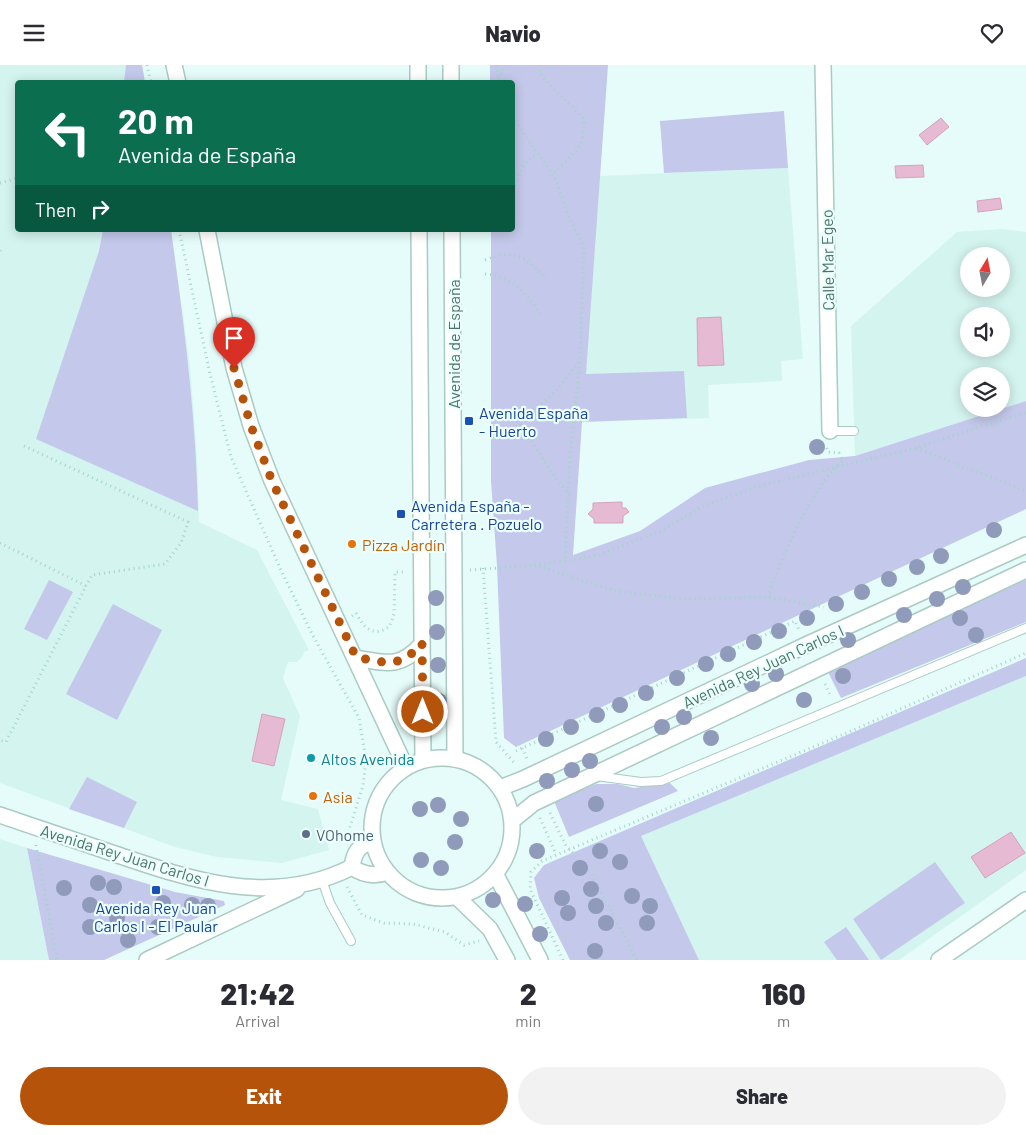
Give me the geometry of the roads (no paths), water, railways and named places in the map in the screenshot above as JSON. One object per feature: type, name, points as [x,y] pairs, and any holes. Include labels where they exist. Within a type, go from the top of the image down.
[{"type":"street","points":[[174,65],[177,80]]},
{"type":"street","points":[[418,65],[418,80]]},
{"type":"street","points":[[451,65],[451,80]]},
{"type":"street","name":"Calle Mar Egeo","points":[[823,65],[830,431]]},
{"type":"street","points":[[207,232],[234,368],[251,426],[272,481],[356,657],[406,768]]},
{"type":"street","name":"Avenida de España","points":[[419,232],[423,761]]},
{"type":"street","name":"Avenida de España","points":[[452,232],[455,759]]},
{"type":"street","name":"Avenida Rey Juan Carlos I","points":[[500,788],[1026,545]]},
{"type":"street","name":"Avenida Rey Juan Carlos I","points":[[513,820],[534,803],[1026,570]]},
{"type":"street","points":[[356,657],[388,663],[399,662],[411,656],[422,643]]},
{"type":"street","points":[[439,758],[455,759],[480,769],[500,788],[508,803],[513,820],[512,840],[506,859],[496,875],[484,885],[457,897],[437,899],[418,895],[401,886],[387,872],[378,858],[373,842],[374,807],[392,779],[406,768],[423,761],[439,758]]},
{"type":"street","name":"Avenida Rey Juan Carlos I","points":[[0,815],[207,883],[245,887],[279,887],[317,881]]},
{"type":"street","points":[[373,842],[360,847],[348,869],[373,875],[387,872]]},
{"type":"street","name":"Avenida Rey Juan Carlos I","points":[[147,960],[317,881],[348,869]]},
{"type":"street","points":[[496,875],[540,960]]},
{"type":"street","points":[[457,897],[490,929],[507,960]]},
{"type":"street","points":[[939,960],[1026,900]]},
{"type":"lane","name":"Calle Mar Egeo","points":[[830,431],[854,431]]},
{"type":"lane","points":[[592,775],[642,782],[661,781],[1026,628]]},
{"type":"lane","points":[[317,881],[351,941]]},
{"type":"place","name":"Avenida España - Huerto","points":[[469,421]]},
{"type":"place","name":"Avenida España - Carretera . Pozuelo","points":[[401,514]]},
{"type":"place","name":"Pizza Jardín","points":[[352,544]]},
{"type":"place","name":"Altos Avenida","points":[[311,758]]},
{"type":"place","name":"Asia","points":[[313,796]]},
{"type":"place","name":"VOhome","points":[[306,834]]},
{"type":"place","name":"Avenida Rey Juan Carlos I - El Paular","points":[[156,890]]}]
